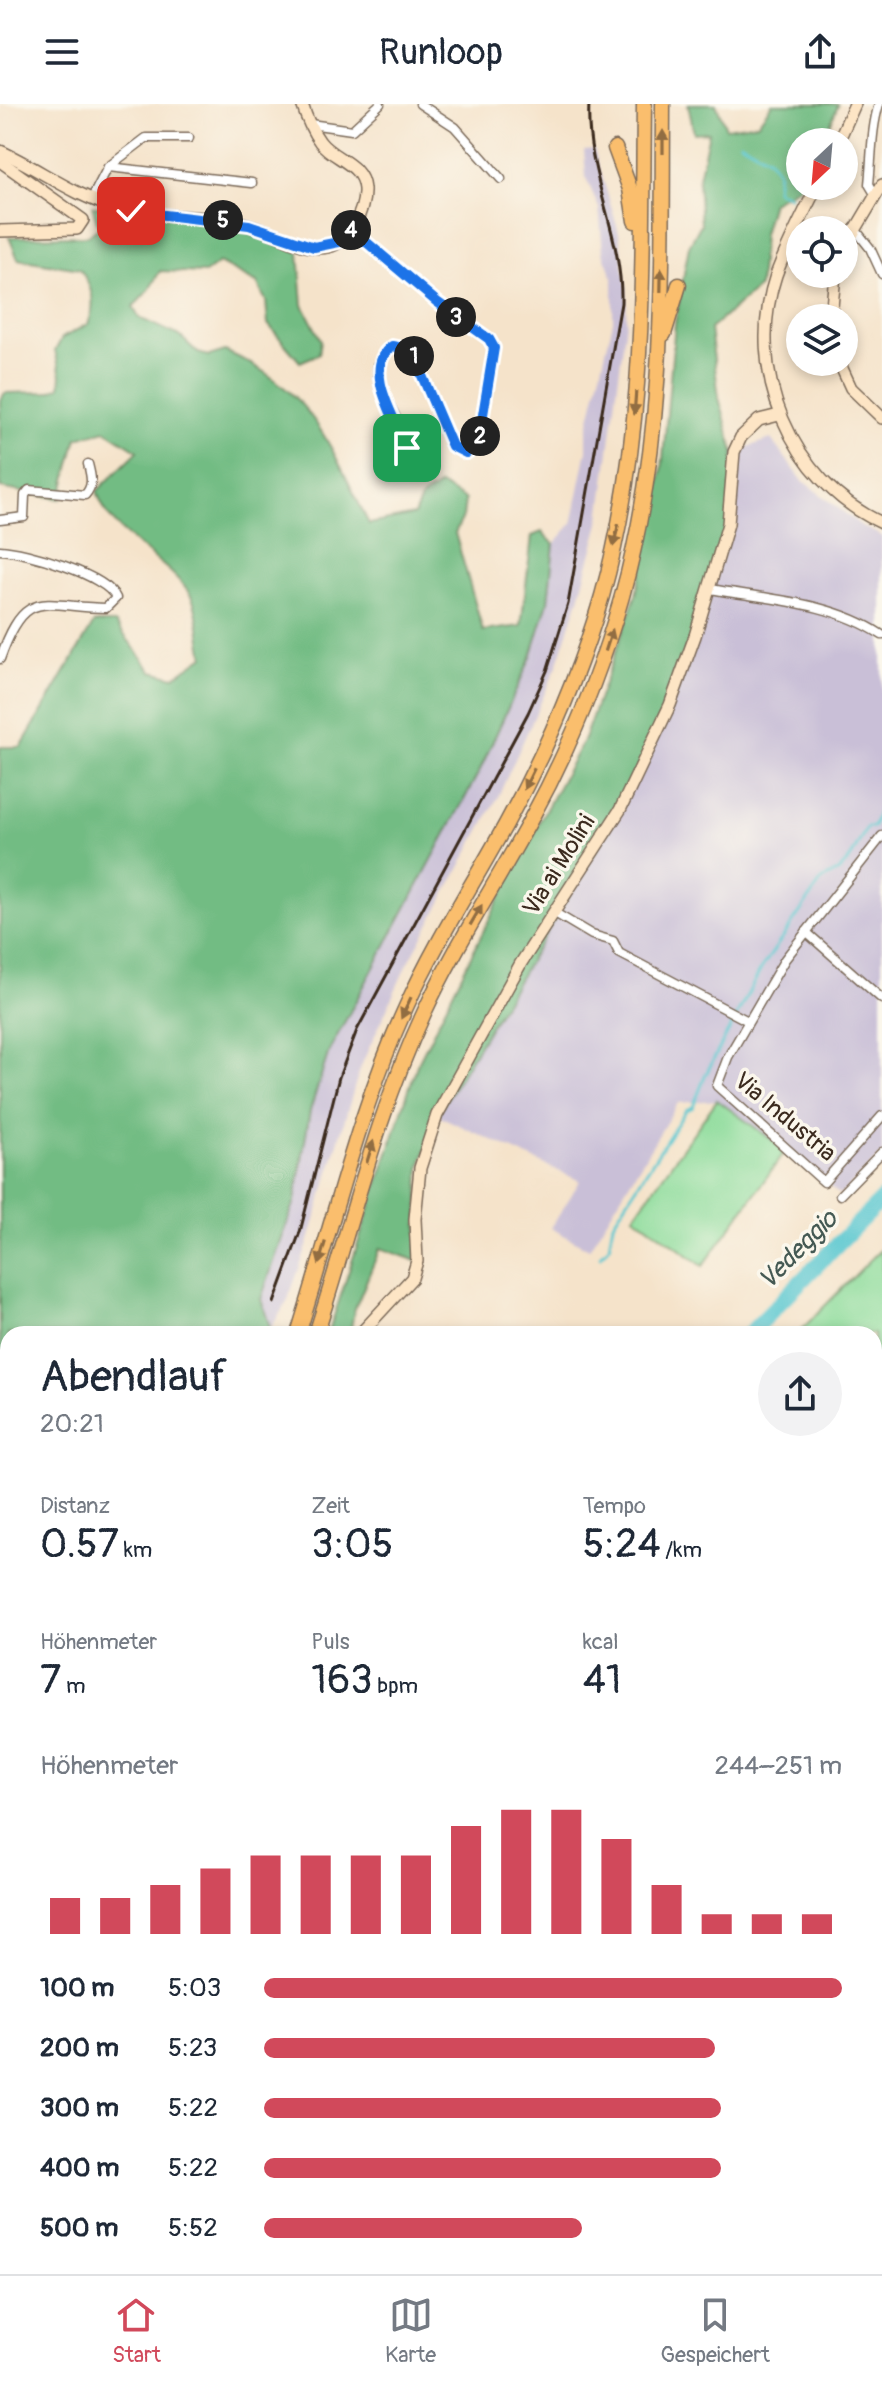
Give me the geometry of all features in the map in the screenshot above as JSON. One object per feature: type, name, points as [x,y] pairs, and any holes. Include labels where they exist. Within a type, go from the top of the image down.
[{"type":"highway","points":[[300,1326],[345,1171],[387,1051],[431,957],[543,750],[594,621],[619,522],[630,458],[641,281],[644,104]]},
{"type":"highway","points":[[318,1326],[374,1139],[401,1063],[446,969],[532,817],[582,713],[607,647],[637,535],[651,452],[659,357],[663,104]]},
{"type":"highway","points":[[615,148],[632,199],[641,281]]},
{"type":"highway","points":[[659,357],[679,285]]},
{"type":"street","points":[[0,151],[92,198],[131,211],[249,225],[314,247],[339,242],[351,229],[362,209],[362,177],[354,167],[330,153],[310,124],[302,104]]},
{"type":"street","points":[[310,124],[352,130],[380,104]]},
{"type":"street","points":[[420,104],[455,127],[501,179]]},
{"type":"street","points":[[844,128],[855,104]]},
{"type":"street","points":[[858,222],[879,189],[869,184],[874,157],[872,128],[879,104]]},
{"type":"street","points":[[92,198],[108,167],[146,138],[189,138]]},
{"type":"street","points":[[0,161],[81,217],[83,223],[77,229],[0,231]]},
{"type":"street","points":[[108,167],[252,183]]},
{"type":"street","points":[[811,200],[776,276],[767,314],[767,356],[779,415],[802,457],[823,482],[848,504],[882,523]]},
{"type":"street","points":[[351,229],[437,302],[489,339],[494,348],[478,445],[466,453],[452,446],[414,357],[403,348],[392,346],[382,353],[377,363],[378,376],[407,448],[403,462]]},
{"type":"street","points":[[858,233],[870,248],[882,274]]},
{"type":"street","points":[[846,376],[856,394],[882,418]]},
{"type":"street","name":"Via ai Molini","points":[[367,1326],[412,1278],[417,1261],[415,1219],[420,1168],[437,1115],[521,963],[620,810],[670,705],[710,589],[728,524],[734,452],[749,426],[779,415]]},
{"type":"street","points":[[0,520],[24,517],[25,495],[29,490],[85,495],[91,489],[88,464]]},
{"type":"street","points":[[0,550],[44,559],[107,587],[116,598],[106,608],[60,602],[24,614],[13,624],[0,659]]},
{"type":"street","points":[[710,589],[823,609],[851,618],[882,635]]},
{"type":"street","name":"Via Industria","points":[[882,836],[785,959],[748,1021],[717,1086],[824,1182],[882,1116]]},
{"type":"street","points":[[555,913],[592,935],[613,941],[619,953],[748,1021]]},
{"type":"street","points":[[806,932],[882,999]]},
{"type":"street","points":[[840,1195],[882,1152]]},
{"type":"shaded area","points":[[594,149],[619,233],[627,291],[626,322],[599,527],[557,666],[498,797],[404,971],[360,1068],[308,1244],[287,1302],[270,1326],[261,1299],[295,1201],[310,1111],[329,1051],[480,770],[531,656],[548,602],[554,544],[572,524],[587,450],[587,431],[613,321],[613,278],[603,253],[599,208],[586,178],[584,150]]},
{"type":"shaded area","points":[[771,439],[803,481],[863,527],[882,536],[882,1154],[840,1195],[786,1150],[717,1100],[678,1103],[589,1249],[551,1228],[580,1181],[437,1115],[734,452]]},
{"type":"green space","points":[[688,104],[716,104],[726,128],[758,123],[772,104],[838,104],[829,128],[786,128],[786,194],[772,202],[763,234],[759,287],[710,329],[719,398],[734,452],[728,524],[695,636],[620,810],[437,1115],[420,1168],[417,1261],[380,1248],[354,1311],[351,1326],[331,1326],[417,1065],[520,857],[584,739],[636,595],[662,470],[675,323],[689,246],[701,224],[698,182],[709,132],[694,133]]},
{"type":"green space","points":[[92,206],[219,223],[299,252],[303,305],[321,340],[319,354],[300,362],[268,324],[266,301],[257,283],[219,263],[205,273],[160,271],[149,290],[133,307],[139,318],[180,336],[198,353],[209,356],[225,351],[279,383],[315,422],[369,524],[414,515],[422,497],[440,485],[465,500],[463,517],[455,533],[483,631],[521,626],[532,536],[542,532],[554,544],[548,602],[531,657],[480,770],[329,1051],[310,1111],[295,1201],[261,1299],[269,1326],[0,1326],[0,747],[21,747],[94,623],[115,623],[152,671],[174,677],[204,656],[191,596],[167,569],[113,521],[97,491],[138,451],[105,430],[77,438],[61,499],[0,488],[0,400],[5,393],[49,392],[60,387],[61,375],[55,351],[62,338],[88,324],[93,302],[80,269],[18,259],[9,237],[87,236],[99,228]]},
{"type":"green space","points":[[717,1100],[786,1150],[703,1266],[634,1216]]},
{"type":"green space","points":[[882,1248],[882,1326],[805,1326]]},
{"type":"waterway","points":[[740,142],[768,158],[778,171],[776,190],[786,195]]},
{"type":"waterway","points":[[600,1256],[609,1247],[613,1223],[686,1110],[693,1107],[706,1074],[761,969],[822,880],[839,871],[850,859],[867,827],[873,827],[882,802]]},
{"type":"waterway","name":"Vedeggio","points":[[757,1326],[882,1199]]},
{"type":"railway","points":[[274,1303],[300,1232],[339,1077],[357,1030],[528,713],[547,671],[568,604],[621,303],[616,252],[589,130],[589,104]]},
{"type":"route","points":[[131,211],[216,218],[249,225],[314,247],[328,247],[339,242],[351,229],[422,286],[437,302],[489,339],[494,356],[478,445],[466,453],[452,446],[414,357],[403,348],[392,346],[382,353],[377,363],[378,376],[407,448]]}]
